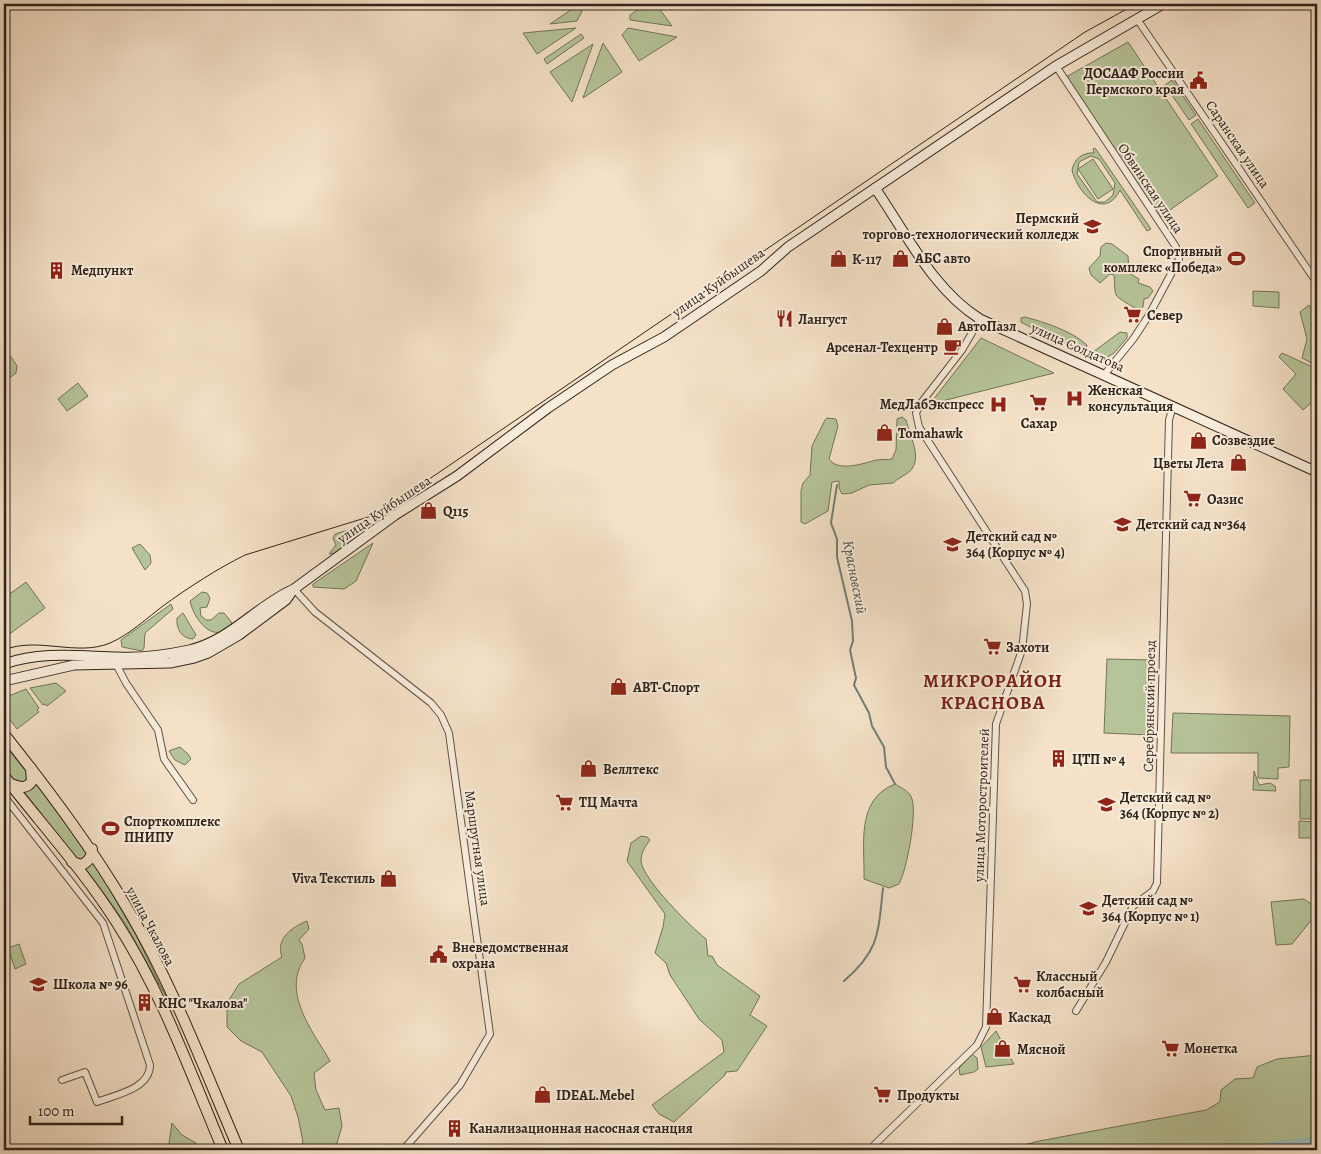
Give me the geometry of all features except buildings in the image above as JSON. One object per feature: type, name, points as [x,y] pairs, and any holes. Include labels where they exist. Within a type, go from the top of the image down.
[{"type":"main road","name":"улица Куйбышева","points":[[4,664],[45,655],[119,658],[168,654],[191,650],[234,629],[282,594],[294,589],[395,515],[456,476],[548,408],[612,365],[664,337],[762,271],[788,247],[1056,66],[1163,4]]},
{"type":"main road","name":"улица Солдатова","points":[[876,188],[941,285],[961,306],[980,319],[1317,472]]},
{"type":"main road","name":"улица Куйбышева","points":[[5,682],[74,665],[170,663],[208,653],[239,635],[286,600],[294,589]]},
{"type":"main road","name":"улица Чкалова","points":[[4,734],[92,849],[131,914],[172,995],[239,1150]]},
{"type":"main road","points":[[7,780],[22,788],[29,786],[32,781],[31,768]]},
{"type":"main road","name":"улица Чкалова","points":[[7,780],[118,924],[158,999],[223,1150]]},
{"type":"main road","points":[[72,862],[82,865],[87,862],[92,856],[92,849]]},
{"type":"street","name":"Саранская улица","points":[[1137,19],[1317,283]]},
{"type":"street","name":"Обвинская улица","points":[[1056,66],[1176,247],[1179,259],[1149,315],[1134,338],[1104,375]]},
{"type":"street","name":"улица Моторостроителей","points":[[869,1150],[977,1045],[986,1027],[996,724],[1022,650],[1028,604],[1025,591],[920,427],[916,413],[925,397],[962,350],[980,319]]},
{"type":"street","name":"Серебрянский проезд","points":[[1076,1011],[1106,962],[1133,906],[1153,891],[1157,883],[1169,420],[1173,406]]},
{"type":"street","name":"Маршрутная улица","points":[[294,589],[315,612],[432,703],[441,715],[449,734],[490,1032],[487,1041],[460,1085],[403,1150]]},
{"type":"street","points":[[116,664],[126,683],[158,730],[164,759],[193,800]]},
{"type":"street","points":[[4,796],[103,923],[143,1039],[150,1071],[143,1083],[97,1102],[84,1072],[62,1080]]},
{"type":"street","points":[[103,923],[118,924]]},
{"type":"green space","points":[[646,4],[656,4],[672,26],[630,20],[630,15]]},
{"type":"green space","points":[[578,5],[582,11],[577,21],[550,24]]},
{"type":"green space","points":[[576,28],[537,54],[523,33]]},
{"type":"green space","points":[[628,28],[677,37],[639,61],[622,35]]},
{"type":"green space","points":[[581,34],[584,38],[547,64],[544,59]]},
{"type":"green space","points":[[1128,42],[1218,176],[1160,217],[1066,77]]},
{"type":"green space","points":[[603,43],[622,72],[583,98]]},
{"type":"green space","points":[[593,44],[572,102],[550,72]]},
{"type":"green space","points":[[1172,80],[1196,115],[1189,120],[1165,85]]},
{"type":"green space","points":[[1198,119],[1255,203],[1248,208],[1191,124]]},
{"type":"green space","points":[[1095,148],[1151,229],[1147,231],[1120,190],[1114,199],[1106,203],[1099,204],[1079,187],[1072,170],[1073,166],[1083,155],[1094,153],[1093,149]],"holes":[[[1091,156],[1099,159],[1115,183],[1113,195],[1105,202],[1097,202],[1077,174],[1079,162]]]},
{"type":"green space","points":[[1093,159],[1113,189],[1098,199],[1078,169]]},
{"type":"green space","points":[[1106,243],[1112,244],[1128,256],[1129,273],[1139,279],[1138,283],[1150,287],[1153,291],[1148,298],[1144,299],[1143,307],[1139,311],[1116,295],[1114,275],[1110,274],[1100,283],[1091,275],[1089,268],[1100,256],[1101,247]]},
{"type":"green space","points":[[1253,291],[1279,292],[1279,308],[1253,306]]},
{"type":"green space","points":[[1309,305],[1317,319],[1317,366],[1302,358],[1307,339],[1300,312]]},
{"type":"green space","points":[[1025,317],[1049,324],[1074,335],[1087,345],[1086,349],[1061,342],[1021,322],[1021,318]]},
{"type":"green space","points":[[1120,332],[1127,333],[1127,338],[1114,353],[1103,360],[1097,359],[1093,352]]},
{"type":"green space","points":[[981,338],[1054,373],[930,404]]},
{"type":"green space","points":[[4,346],[17,366],[16,373],[4,382]]},
{"type":"green space","points":[[1282,353],[1317,369],[1317,398],[1303,410],[1283,389],[1296,374],[1279,357]]},
{"type":"green space","points":[[78,383],[88,396],[67,411],[58,399]]},
{"type":"green space","points":[[902,417],[906,420],[915,454],[913,467],[909,472],[893,483],[869,485],[852,493],[842,494],[839,488],[839,481],[832,482],[828,511],[805,524],[801,522],[801,491],[803,483],[810,475],[812,446],[825,420],[827,418],[836,419],[838,426],[829,459],[838,465],[851,466],[876,460],[892,459],[896,450],[897,419]]},
{"type":"green space","points":[[365,525],[368,529],[366,532],[334,553],[329,554],[336,545],[333,538],[335,534]]},
{"type":"green space","points":[[373,543],[356,581],[344,589],[313,587],[313,584]]},
{"type":"green space","points":[[140,544],[150,555],[151,563],[145,570],[132,548]]},
{"type":"green space","points":[[26,582],[45,608],[4,638],[4,584],[11,593]]},
{"type":"green space","points":[[202,592],[207,593],[210,598],[207,607],[200,608],[201,616],[206,620],[211,620],[219,613],[224,613],[232,623],[225,630],[212,632],[196,616],[190,601]]},
{"type":"green space","points":[[171,604],[173,609],[145,633],[142,651],[122,647],[121,640]]},
{"type":"green space","points":[[183,613],[196,635],[193,639],[189,639],[180,633],[177,618]]},
{"type":"green space","points":[[1107,659],[1152,660],[1150,735],[1104,733]]},
{"type":"green space","points":[[56,683],[66,691],[47,706],[43,705],[30,688]]},
{"type":"green space","points":[[26,689],[39,708],[37,710],[39,712],[17,729],[4,712],[4,698]]},
{"type":"green space","points":[[1173,713],[1290,716],[1289,767],[1278,768],[1278,779],[1258,778],[1258,753],[1171,753]]},
{"type":"green space","points":[[4,744],[28,774],[25,782],[15,781],[4,767]]},
{"type":"green space","points":[[180,747],[191,759],[185,765],[175,760],[169,751]]},
{"type":"green space","points":[[1254,771],[1259,785],[1270,783],[1275,786],[1276,791],[1253,790]]},
{"type":"green space","points":[[1300,780],[1317,780],[1317,819],[1300,819]]},
{"type":"green space","points":[[36,784],[87,853],[85,860],[77,859],[24,792]]},
{"type":"green space","points":[[895,784],[911,796],[913,817],[910,842],[902,877],[899,884],[889,888],[864,879],[864,838],[868,812],[873,801],[882,791]]},
{"type":"green space","points":[[1299,821],[1317,822],[1317,838],[1299,838]]},
{"type":"green space","points":[[641,836],[647,837],[650,840],[645,847],[641,861],[650,880],[679,914],[706,939],[708,956],[712,956],[717,965],[760,996],[750,1015],[767,1026],[737,1071],[726,1072],[674,1122],[659,1114],[652,1105],[724,1052],[722,1040],[699,1019],[670,975],[666,963],[655,953],[665,914],[627,861],[631,843]]},
{"type":"green space","points":[[93,861],[137,937],[166,997],[125,923],[84,867]]},
{"type":"green space","points":[[1304,899],[1317,908],[1317,913],[1292,944],[1276,945],[1271,902]]},
{"type":"green space","points":[[307,921],[309,929],[299,940],[302,944],[305,958],[298,971],[296,984],[302,1011],[330,1061],[314,1073],[316,1090],[325,1110],[339,1108],[342,1126],[335,1150],[300,1150],[303,1142],[291,1096],[262,1052],[241,1041],[227,1027],[227,1003],[239,984],[282,957],[281,945],[286,934]]},
{"type":"green space","points":[[19,944],[26,964],[15,969],[8,948]]},
{"type":"green space","points":[[996,1031],[1014,1064],[986,1067],[981,1047]]},
{"type":"green space","points":[[972,1054],[977,1058],[978,1069],[974,1072],[960,1075],[959,1068]]},
{"type":"green space","points":[[1317,1055],[1317,1150],[1005,1150],[1039,1141],[1206,1110],[1220,1102],[1221,1090],[1235,1079],[1253,1078],[1257,1067],[1277,1059]]},
{"type":"green space","points":[[172,1123],[182,1135],[196,1143],[195,1150],[168,1150]]},
{"type":"waterway","name":"Красновский","points":[[837,485],[831,523],[837,539],[837,557],[852,621],[853,641],[850,650],[856,678],[854,685],[869,713],[872,726],[884,747],[886,767],[895,784]]},
{"type":"waterway","points":[[844,981],[865,960],[871,950],[878,929],[883,888]]},
{"type":"waterway","points":[[1263,1150],[1272,1147],[1317,1142]]},
{"type":"tram line","points":[[4,650],[30,645],[84,648],[110,643],[131,631],[193,585],[245,555],[378,514],[1085,32],[1136,4]]},
{"type":"place","name":"ДОСААФ России Пермского края","points":[[1198,81]]},
{"type":"place","name":"Пермский торгово-технологический колледж","points":[[1093,226]]},
{"type":"place","name":"АБС авто","points":[[901,258]]},
{"type":"place","name":"К-117","points":[[838,259]]},
{"type":"place","name":"Спортивный комплекс «Победа»","points":[[1236,259]]},
{"type":"place","name":"Медпункт","points":[[57,270]]},
{"type":"place","name":"Север","points":[[1133,315]]},
{"type":"place","name":"Лангуст","points":[[784,319]]},
{"type":"place","name":"АвтоПазл","points":[[944,326]]},
{"type":"place","name":"Арсенал-Техцентр","points":[[952,347]]},
{"type":"place","name":"Женская консультация","points":[[1074,398]]},
{"type":"place","name":"Сахар","points":[[1039,403]]},
{"type":"place","name":"МедЛабЭкспресс","points":[[998,404]]},
{"type":"place","name":"Tomahawk","points":[[884,433]]},
{"type":"place","name":"Созвездие","points":[[1198,440]]},
{"type":"place","name":"Цветы Лета","points":[[1238,463]]},
{"type":"place","name":"Оазис","points":[[1193,499]]},
{"type":"place","name":"Q115","points":[[429,511]]},
{"type":"place","name":"Детский сад №364","points":[[1122,524]]},
{"type":"place","name":"Детский сад № 364 (Корпус № 4)","points":[[952,544]]},
{"type":"place","name":"Захоти","points":[[992,647]]},
{"type":"place","name":"АВТ-Спорт","points":[[619,687]]},
{"type":"place","name":"ЦТП № 4","points":[[1058,759]]},
{"type":"place","name":"Веллтекс","points":[[589,769]]},
{"type":"place","name":"ТЦ Мачта","points":[[565,802]]},
{"type":"place","name":"Детский сад № 364 (Корпус № 2)","points":[[1106,805]]},
{"type":"place","name":"Спорткомплекс ПНИПУ","points":[[110,829]]},
{"type":"place","name":"Viva Текстиль","points":[[389,878]]},
{"type":"place","name":"Детский сад № 364 (Корпус № 1)","points":[[1088,908]]},
{"type":"place","name":"Вневедомственная охрана","points":[[438,955]]},
{"type":"place","name":"Школа № 96","points":[[39,984]]},
{"type":"place","name":"Классный колбасный","points":[[1022,984]]},
{"type":"place","name":"КНС \"Чкалова\"","points":[[144,1003]]},
{"type":"place","name":"Каскад","points":[[994,1017]]},
{"type":"place","name":"Монетка","points":[[1170,1048]]},
{"type":"place","name":"Мясной","points":[[1003,1049]]},
{"type":"place","name":"IDEAL.Mebel","points":[[542,1095]]},
{"type":"place","name":"Продукты","points":[[883,1095]]},
{"type":"place","name":"Канализационная насосная станция","points":[[455,1128]]},
{"type":"district","name":"МИКРОРАЙОН КРАСНОВА","points":[[993,691]]}]
